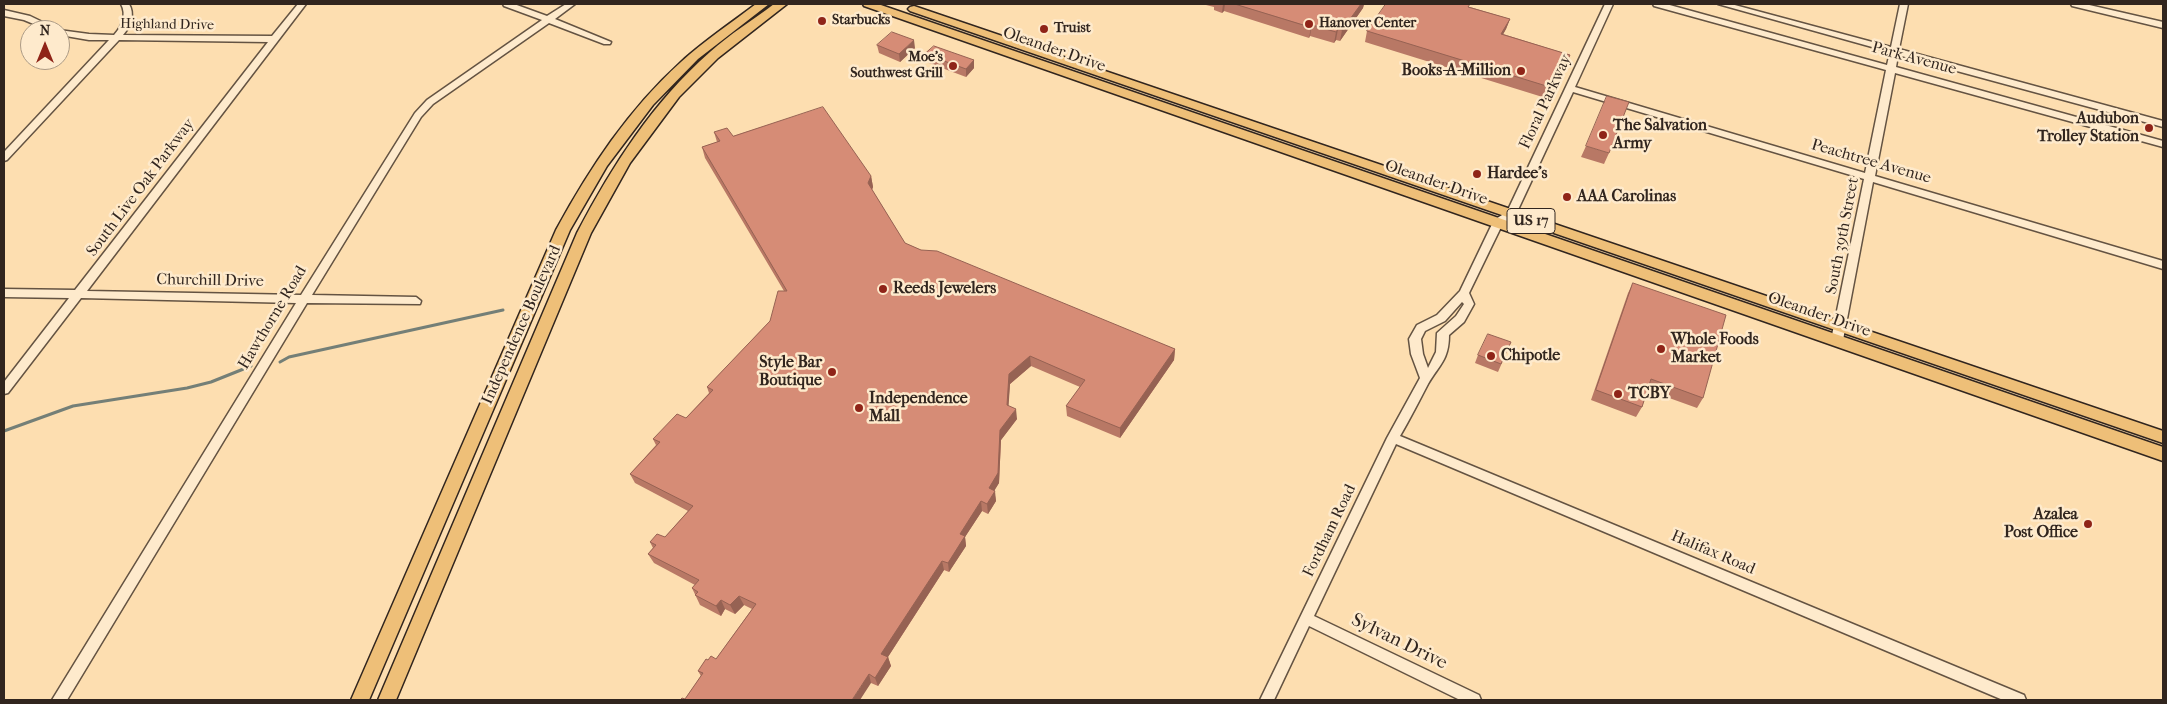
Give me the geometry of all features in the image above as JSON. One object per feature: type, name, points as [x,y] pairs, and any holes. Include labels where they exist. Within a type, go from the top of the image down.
[{"type":"main road","name":"Independence Boulevard","points":[[360,700],[563,230],[596,170],[632,121],[685,64],[763,4]]},
{"type":"main road","name":"Independence Boulevard","points":[[387,700],[584,233],[603,193],[639,138],[684,84],[713,56],[781,4]]},
{"type":"main road","name":"Oleander Drive","points":[[868,4],[1498,223],[2163,437]]},
{"type":"main road","name":"Oleander Drive","points":[[899,4],[1511,214],[1839,333],[2163,454]]},
{"type":"main road","points":[[551,311],[545,307],[544,301],[548,292],[563,230]]},
{"type":"street","points":[[4,158],[116,37],[126,23],[129,11],[125,4]]},
{"type":"street","name":"South Live Oak Parkway","points":[[4,390],[273,39],[302,4]]},
{"type":"street","points":[[507,4],[607,42]]},
{"type":"street","name":"Hawthorne Road","points":[[59,700],[397,146],[423,110],[437,96],[571,4]]},
{"type":"street","name":"Floral Parkway","points":[[1511,214],[1609,4]]},
{"type":"street","name":"Park Avenue","points":[[1657,4],[2163,144]]},
{"type":"street","name":"Park Avenue","points":[[1722,4],[2163,124]]},
{"type":"street","name":"South 39th Street","points":[[1839,333],[1904,4]]},
{"type":"street","points":[[2075,4],[2163,25]]},
{"type":"street","points":[[4,13],[32,20]]},
{"type":"street","name":"Highland Drive","points":[[70,34],[116,37],[273,39]]},
{"type":"street","name":"Peachtree Avenue","points":[[1570,88],[2163,265]]},
{"type":"street","name":"Fordham Road","points":[[1426,378],[1417,354],[1416,338],[1421,328],[1441,318],[1464,293],[1498,223],[1511,214]]},
{"type":"street","name":"Churchill Drive","points":[[4,293],[416,301]]},
{"type":"street","name":"Fordham Road","points":[[1267,700],[1393,438],[1426,378],[1433,371],[1444,348],[1443,333],[1465,312],[1469,304],[1464,293]]},
{"type":"street","name":"Halifax Road","points":[[1393,438],[2019,700]]},
{"type":"street","name":"Sylvan Drive","points":[[1306,618],[1474,700]]},
{"type":"building","points":[[1235,4],[1361,4],[1342,30],[1338,29],[1336,32],[1312,25],[1311,27]]},
{"type":"building","points":[[1386,4],[1470,4],[1468,7],[1510,19],[1501,34],[1570,55],[1553,88],[1367,31]]},
{"type":"building","points":[[892,32],[914,40],[899,54],[877,45]]},
{"type":"building","points":[[934,46],[974,60],[966,69],[925,54]]},
{"type":"building","name":"The Salvation Army","points":[[1607,96],[1629,102],[1609,153],[1586,146]]},
{"type":"building","name":"Independence Mall","points":[[823,107],[871,176],[868,183],[905,243],[921,250],[937,251],[1175,349],[1120,428],[1066,406],[1085,380],[1030,356],[1009,374],[1007,405],[1016,409],[1000,430],[998,473],[989,488],[995,491],[987,504],[981,501],[960,534],[965,536],[948,563],[942,561],[881,654],[888,657],[875,678],[869,674],[852,700],[680,700],[682,698],[685,699],[703,673],[698,671],[706,659],[708,660],[711,656],[716,659],[756,604],[739,596],[730,605],[721,600],[716,606],[695,595],[698,592],[692,588],[699,580],[648,554],[656,545],[650,542],[657,534],[665,537],[693,506],[630,474],[660,442],[653,439],[677,414],[686,418],[713,390],[707,387],[770,321],[778,291],[787,291],[702,147],[720,141],[714,132],[727,128],[733,136]]},
{"type":"building","name":"Whole Foods Market","points":[[1633,283],[1726,315],[1703,398],[1651,379],[1642,407],[1596,390]]},
{"type":"building","name":"Chipotle","points":[[1488,334],[1511,342],[1501,364],[1478,355]]},
{"type":"waterway","points":[[280,362],[289,357],[503,310]]},
{"type":"waterway","points":[[4,431],[73,406],[187,388],[211,382],[251,366]]},
{"type":"place","name":"Starbucks","points":[[822,21]]},
{"type":"place","name":"Hanover Center","points":[[1309,24]]},
{"type":"place","name":"Truist","points":[[1044,29]]},
{"type":"place","name":"Moe's Southwest Grill","points":[[953,66]]},
{"type":"place","name":"Books-A-Million","points":[[1521,71]]},
{"type":"place","name":"Audubon Trolley Station","points":[[2149,128]]},
{"type":"place","name":"The Salvation Army","points":[[1603,135]]},
{"type":"place","name":"Hardee's","points":[[1477,174]]},
{"type":"place","name":"AAA Carolinas","points":[[1567,197]]},
{"type":"place","name":"Reeds Jewelers","points":[[883,289]]},
{"type":"place","name":"Whole Foods Market","points":[[1661,349]]},
{"type":"place","name":"Chipotle","points":[[1491,356]]},
{"type":"place","name":"Style Bar Boutique","points":[[832,372]]},
{"type":"place","name":"TCBY","points":[[1618,394]]},
{"type":"place","name":"Independence Mall","points":[[859,408]]},
{"type":"place","name":"Azalea Post Office","points":[[2088,524]]}]
